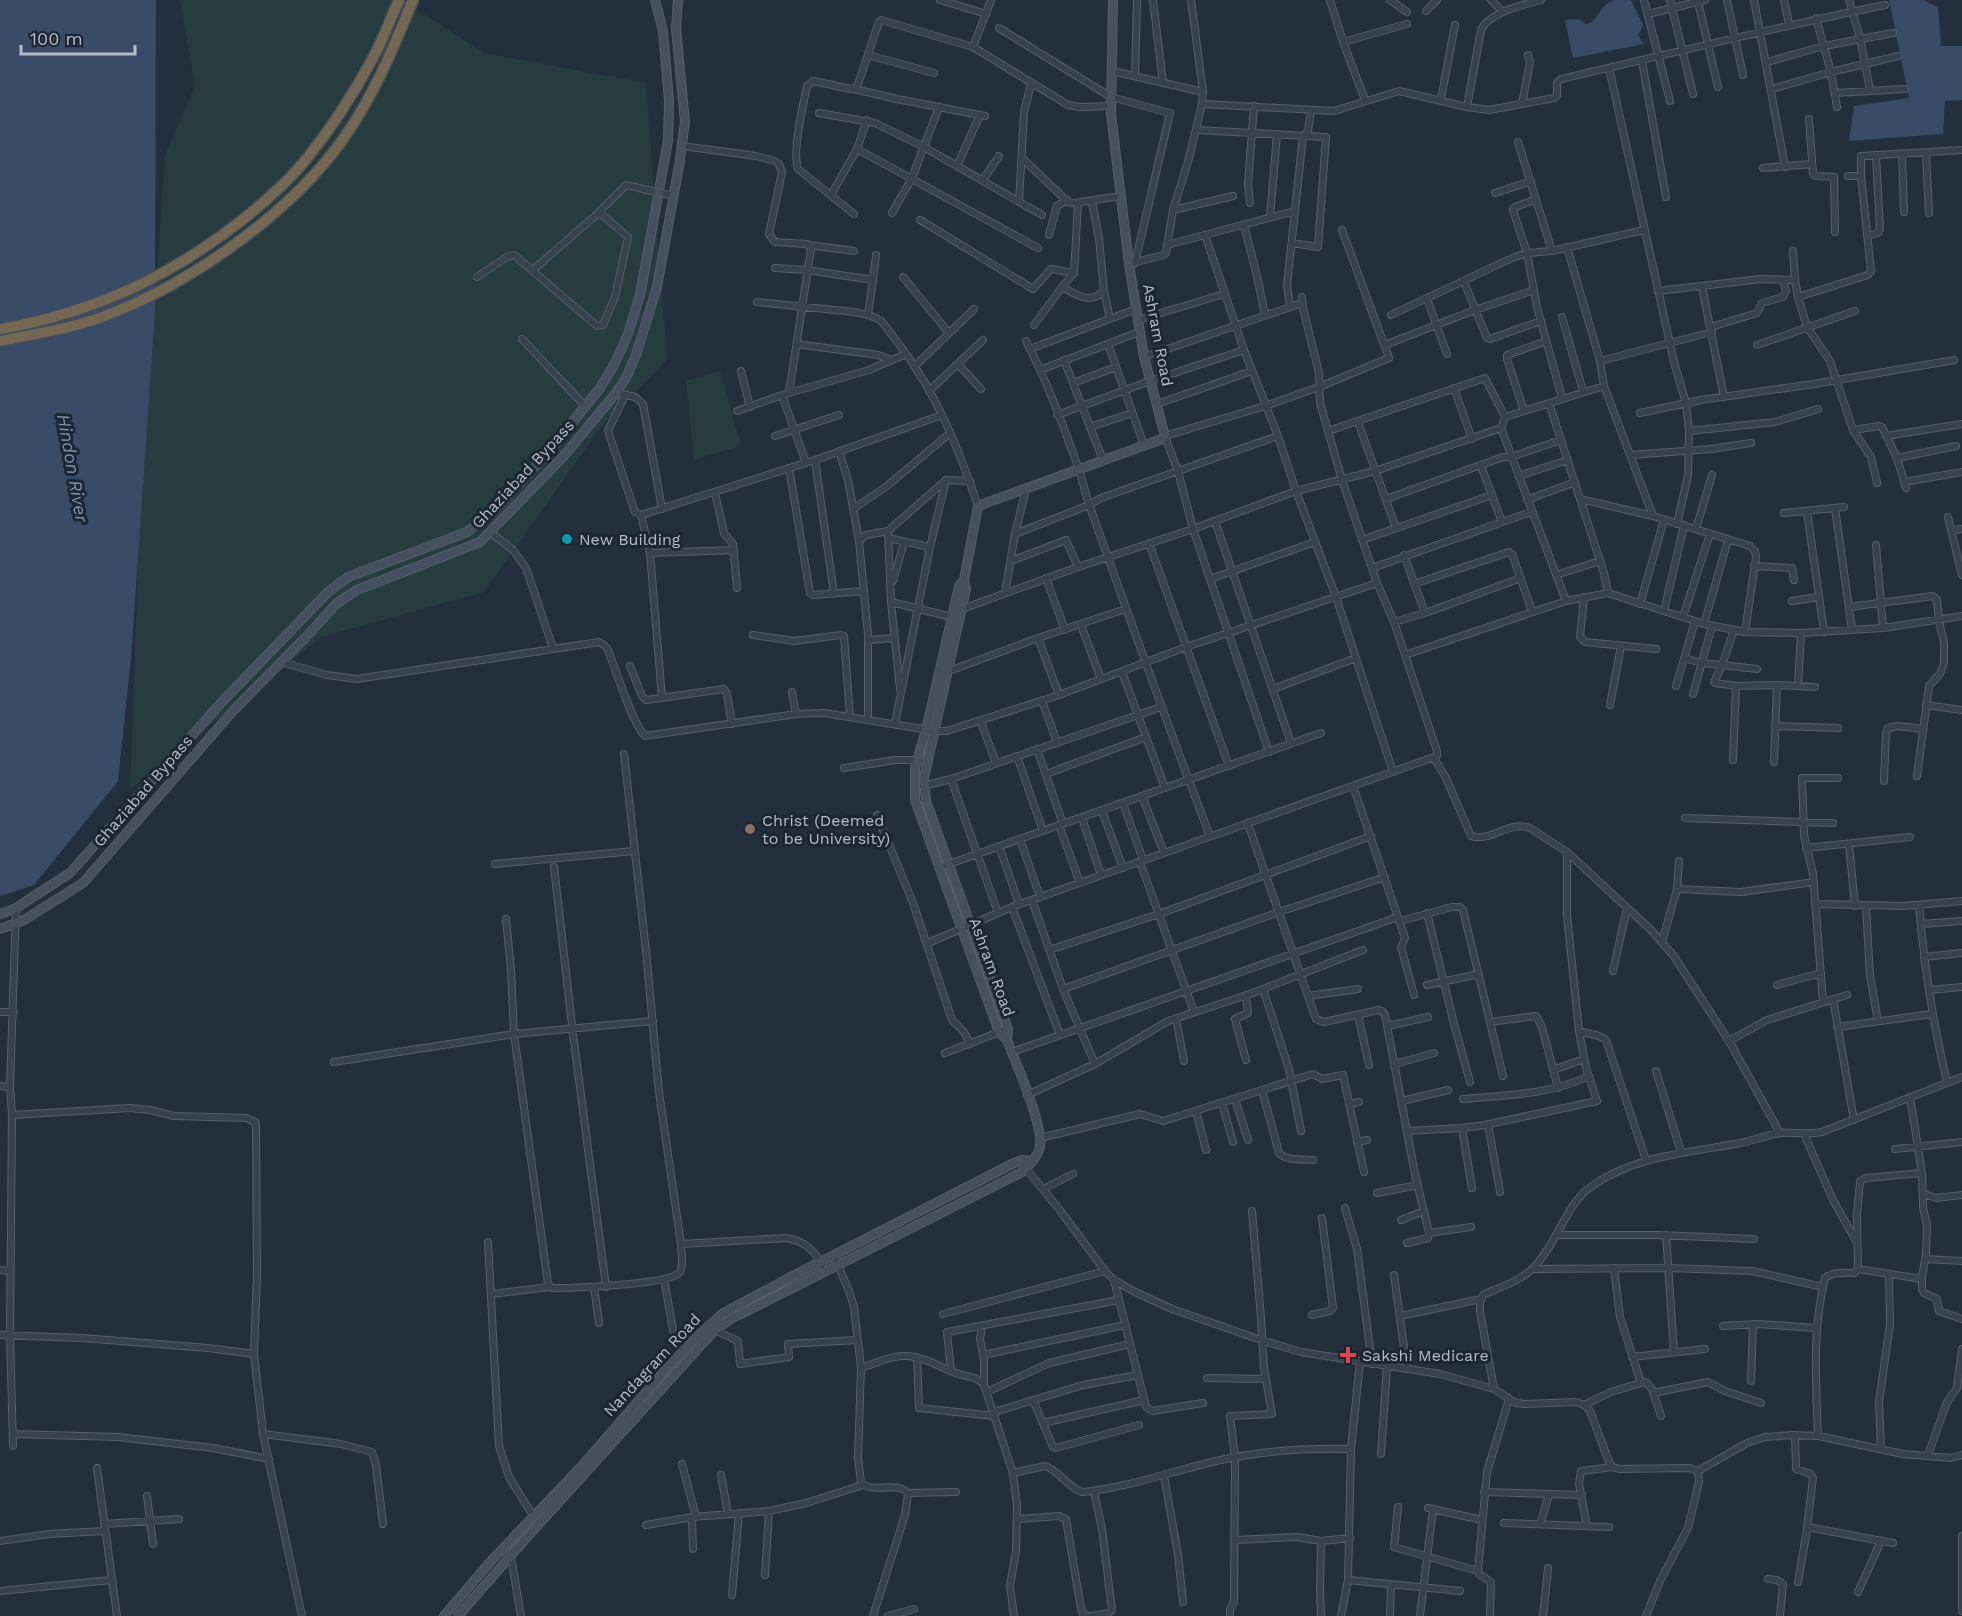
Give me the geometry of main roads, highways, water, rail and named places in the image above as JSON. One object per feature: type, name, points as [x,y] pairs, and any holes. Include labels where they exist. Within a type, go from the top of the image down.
[{"type":"highway","points":[[0,329],[67,314],[124,293],[183,262],[213,243],[272,196],[307,159],[340,115],[374,57],[399,0]]},
{"type":"highway","points":[[0,341],[56,330],[101,317],[158,292],[206,263],[252,231],[286,202],[341,142],[383,72],[413,0]]},
{"type":"water","name":"Hindon River","points":[[0,0],[156,0],[155,312],[131,658],[118,781],[34,885],[0,896]]},
{"type":"water","points":[[1615,0],[1631,0],[1643,25],[1638,35],[1644,44],[1573,58],[1565,20],[1579,19],[1586,24],[1592,22],[1606,4]]},
{"type":"water","points":[[1889,0],[1923,0],[1938,7],[1941,46],[1962,46],[1962,100],[1945,101],[1943,134],[1849,141],[1854,106],[1909,98]]},
{"type":"place","name":"New Building","points":[[567,539]]},
{"type":"place","name":"Christ (Deemed to be University)","points":[[750,829]]},
{"type":"place","name":"Sakshi Medicare","points":[[1348,1355]]}]
